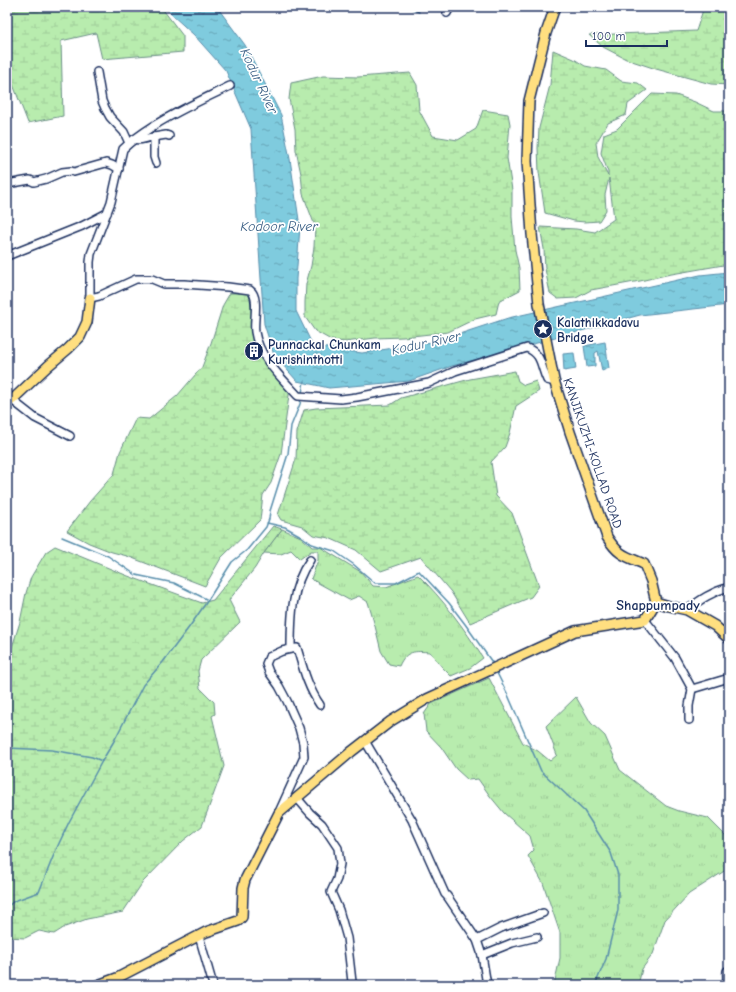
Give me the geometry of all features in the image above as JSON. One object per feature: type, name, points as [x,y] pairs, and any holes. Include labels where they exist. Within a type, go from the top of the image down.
[{"type":"main road","name":"KANJIKUZHI-KOLLAD ROAD","points":[[555,7],[546,33],[529,101],[527,161],[539,304],[554,380],[570,432],[607,537],[620,554],[644,564],[651,581],[656,602]]},
{"type":"main road","points":[[9,402],[80,337],[87,322],[90,298]]},
{"type":"main road","points":[[98,985],[117,978],[206,932],[238,922],[242,917],[243,888],[245,880],[279,813],[365,741],[391,721],[427,698],[575,631],[645,620],[656,602],[687,610],[725,631],[729,639]]},
{"type":"street","points":[[97,72],[102,101],[105,108],[131,141]]},
{"type":"street","points":[[230,86],[173,114],[141,134],[123,149],[111,202],[91,254],[90,298],[99,296],[136,279],[152,279],[164,284],[192,284],[250,290],[253,292],[255,304],[254,331],[260,348],[273,370],[298,396],[341,399],[429,383],[455,371],[527,348],[534,351],[539,357],[547,380],[554,380]]},
{"type":"street","points":[[131,141],[137,141],[149,137],[168,136]]},
{"type":"street","points":[[154,137],[154,157],[156,163]]},
{"type":"street","points":[[7,184],[30,180],[34,182],[46,179],[62,172],[74,172],[106,163],[112,164],[119,169]]},
{"type":"street","points":[[7,256],[82,226],[107,214]]},
{"type":"street","points":[[9,402],[35,418],[70,436]]},
{"type":"street","points":[[291,649],[292,608],[299,582],[306,565],[310,560]]},
{"type":"street","points":[[687,610],[701,599],[729,587]]},
{"type":"street","points":[[645,620],[675,658],[692,689],[689,706],[689,720]]},
{"type":"street","points":[[279,813],[304,757],[303,743],[299,728],[279,686],[269,672],[266,664],[269,657],[282,651],[297,648],[313,696],[320,705]]},
{"type":"street","points":[[692,689],[729,678]]},
{"type":"street","points":[[365,741],[412,820],[445,894],[477,940],[482,955],[487,985]]},
{"type":"street","points":[[297,798],[322,824],[338,848],[340,864],[337,879],[331,892],[339,910],[347,938],[352,985]]},
{"type":"street","points":[[477,940],[501,928],[543,912]]},
{"type":"street","points":[[199,936],[213,985]]},
{"type":"street","points":[[482,955],[508,944],[537,936]]},
{"type":"street","points":[[726,985],[728,980],[727,971],[729,970]]},
{"type":"green space","points":[[7,7],[161,7],[183,36],[183,52],[102,59],[96,33],[61,41],[63,116],[28,123],[12,82],[7,83]]},
{"type":"green space","points":[[702,7],[729,7],[729,85],[711,84],[626,59],[603,47],[589,35],[696,31],[702,13]]},
{"type":"green space","points":[[553,50],[574,59],[585,66],[606,70],[621,81],[638,83],[647,90],[628,104],[626,115],[608,123],[596,143],[598,157],[608,176],[601,153],[604,134],[617,129],[652,94],[676,95],[714,111],[729,111],[729,264],[591,290],[576,298],[558,299],[550,293],[545,269],[544,249],[540,227],[576,229],[595,232],[614,219],[609,178],[605,195],[606,210],[599,221],[574,221],[545,213],[539,172],[538,148],[539,128],[550,85]]},
{"type":"green space","points":[[410,73],[417,85],[419,110],[433,136],[458,140],[476,129],[483,110],[508,114],[510,124],[507,158],[512,190],[512,217],[515,250],[519,268],[520,290],[499,301],[496,314],[475,319],[448,332],[345,342],[331,340],[315,331],[305,317],[306,284],[314,247],[315,226],[303,194],[296,150],[295,129],[289,99],[291,83],[323,76],[358,77]]},
{"type":"green space","points":[[230,293],[250,293],[253,299],[255,342],[290,388],[281,454],[271,483],[263,495],[260,520],[221,558],[205,586],[89,543],[67,531],[90,501],[114,474],[120,452],[136,418],[149,419],[177,396],[202,367],[223,305]]},
{"type":"green space","points":[[515,371],[518,381],[524,385],[536,381],[539,391],[516,406],[510,433],[505,447],[491,462],[496,496],[512,513],[539,586],[531,597],[470,623],[451,592],[421,557],[381,571],[356,550],[329,538],[313,535],[302,526],[281,520],[278,515],[296,459],[297,432],[304,410],[316,408],[390,405],[401,398],[470,379]]},
{"type":"green space","points":[[273,526],[282,529],[255,568],[229,600],[240,622],[201,660],[198,671],[200,688],[214,702],[215,714],[212,716],[224,766],[202,826],[183,841],[143,882],[123,912],[87,919],[65,927],[54,934],[39,931],[25,938],[7,937],[7,663],[20,622],[31,577],[46,552],[55,546],[128,576],[202,603],[213,600]]},
{"type":"green space","points":[[282,529],[301,537],[312,547],[320,547],[361,572],[373,586],[386,587],[418,575],[453,614],[483,658],[470,668],[451,676],[430,652],[415,652],[408,654],[399,666],[389,664],[381,651],[368,602],[359,596],[349,600],[311,579],[318,560],[318,551],[311,551],[300,559],[291,550],[281,554],[264,553]]},
{"type":"green space","points":[[489,678],[523,743],[538,751],[550,761],[557,755],[546,726],[576,697],[591,723],[605,736],[620,770],[666,806],[679,811],[708,818],[729,839],[729,868],[689,894],[665,920],[653,954],[642,969],[638,985],[554,985],[560,958],[560,933],[543,883],[528,856],[534,850],[530,836],[504,813],[478,779],[468,780],[456,769],[441,747],[426,731],[424,714],[431,704]]},
{"type":"water","name":"Kodoor River","points":[[166,7],[217,7],[245,45],[281,115],[290,159],[300,227],[296,279],[296,311],[313,346],[362,353],[438,341],[508,318],[700,275],[729,272],[729,305],[640,315],[452,366],[409,381],[329,388],[297,381],[274,355],[264,324],[251,129],[226,71],[194,35],[172,15]]},
{"type":"water","points":[[605,342],[609,368],[602,371],[598,351],[595,353],[595,366],[587,367],[584,346]]},
{"type":"water","points":[[574,353],[576,369],[564,371],[563,354]]},
{"type":"waterway","points":[[409,7],[419,12]]},
{"type":"waterway","points":[[302,393],[304,381]]},
{"type":"waterway","points":[[7,907],[14,901],[39,892],[69,822],[143,685],[163,662],[190,626],[232,562],[247,550],[266,527],[288,454],[291,426],[301,399]]},
{"type":"waterway","points":[[267,523],[285,527],[312,544],[334,551],[353,564],[375,583],[396,583],[419,571],[449,603],[494,665]]},
{"type":"waterway","points":[[62,537],[108,556],[136,575],[174,583],[208,600]]},
{"type":"waterway","points":[[496,671],[541,771],[584,811],[611,853],[618,875],[618,910],[606,959],[595,985]]},
{"type":"waterway","points":[[7,748],[52,750],[92,757],[102,761]]},
{"type":"place","name":"Kalathikkadavu Bridge","points":[[543,329]]},
{"type":"place","name":"Punnackal Chunkam Kurishinthotti","points":[[254,351]]},
{"type":"district","name":"Shappumpady","points":[[658,605]]},
{"type":"water label","name":"Kodur River","points":[[259,81]]},
{"type":"water label","name":"Kodur River","points":[[426,343]]}]
